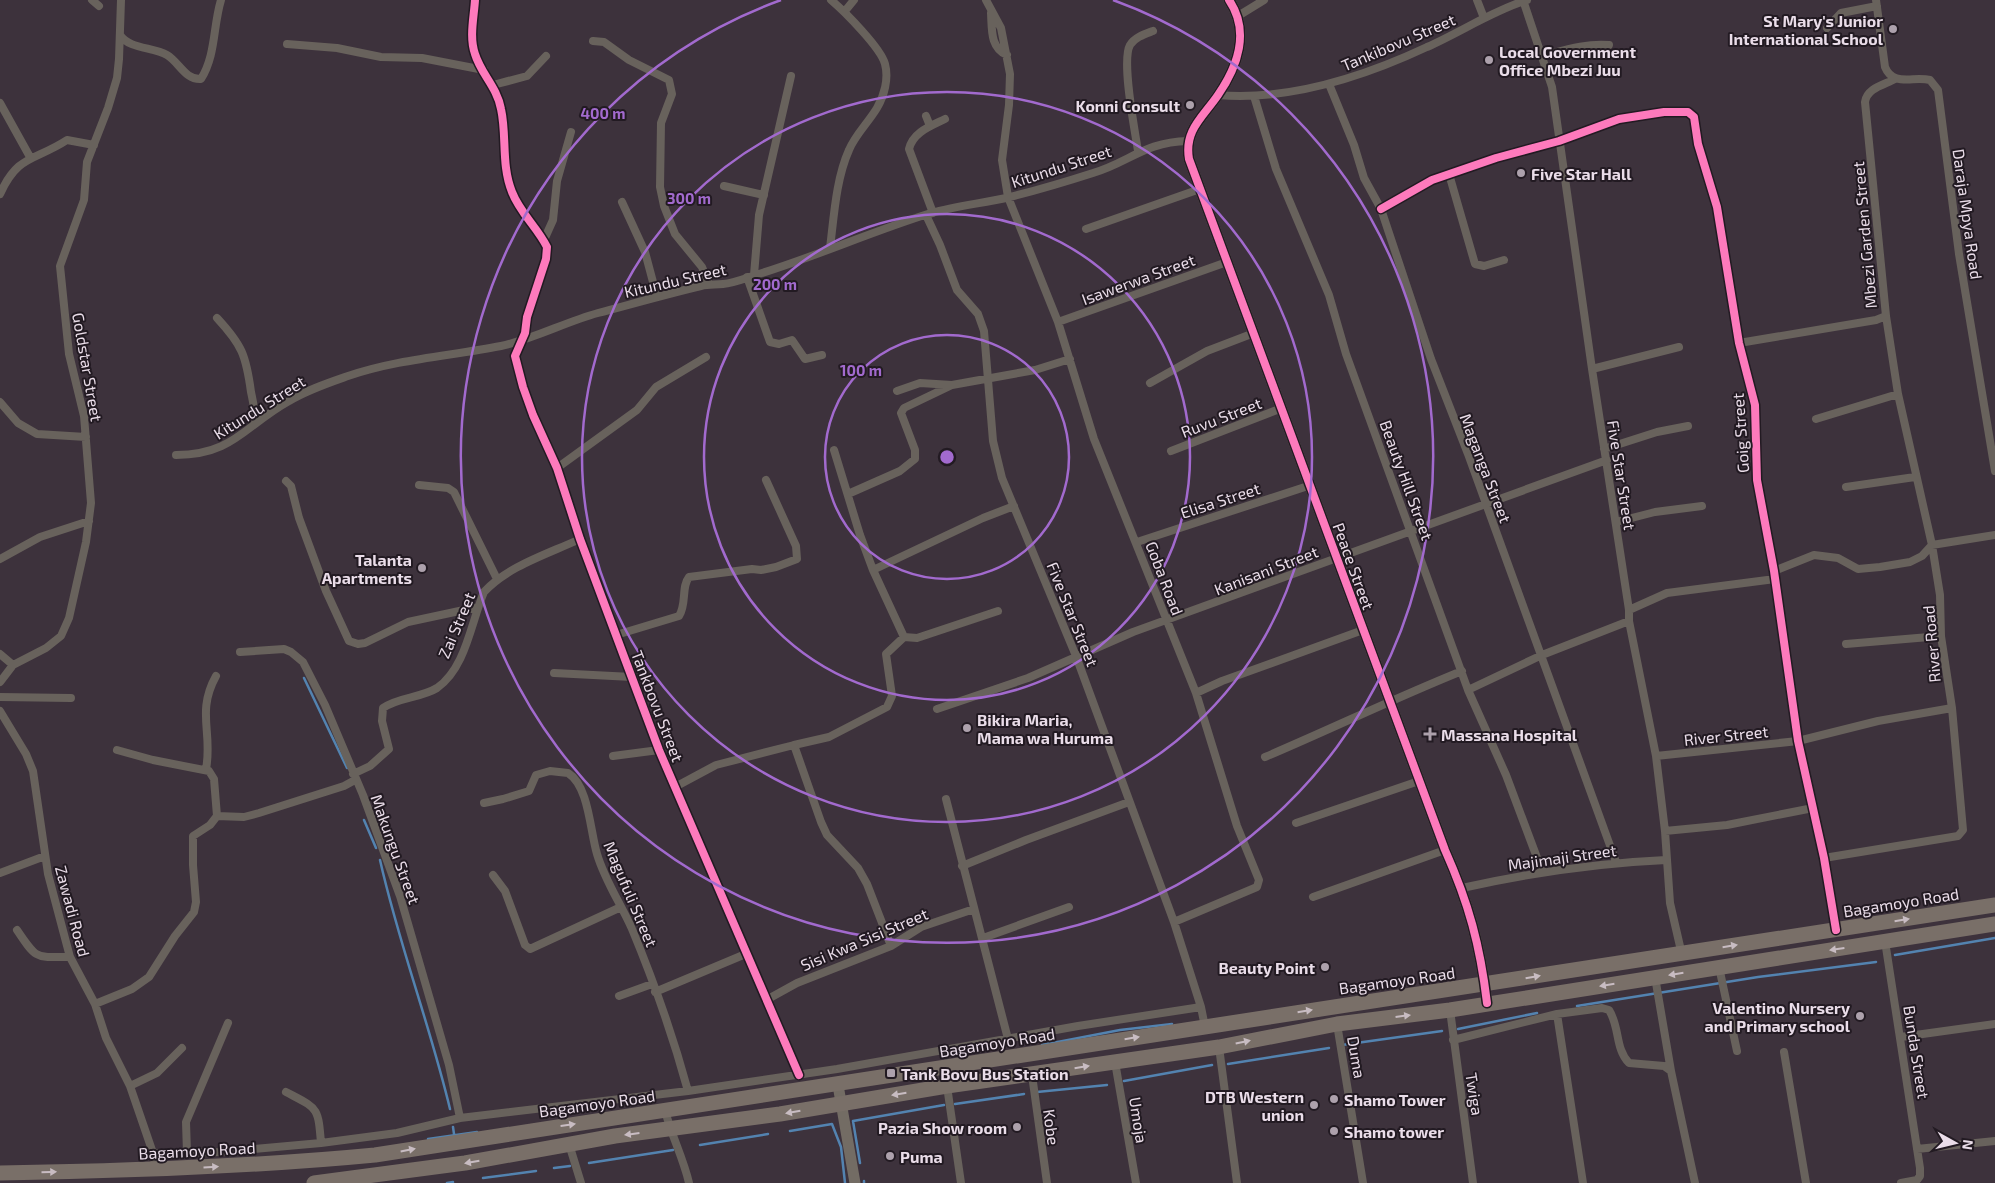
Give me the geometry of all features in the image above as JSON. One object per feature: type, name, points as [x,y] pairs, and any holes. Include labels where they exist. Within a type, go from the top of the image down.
[{"type":"highway","name":"Bagamoyo Road","points":[[0,1173],[156,1170],[291,1163],[665,1110],[772,1086],[838,1085],[1205,1027],[1485,986],[1995,905]]},
{"type":"highway","points":[[314,1183],[465,1163],[569,1144],[947,1086],[1219,1047],[1337,1024],[1450,1010],[1995,924]]},
{"type":"street","points":[[92,0],[99,6]]},
{"type":"street","name":"Goldstar Street","points":[[0,682],[13,665],[46,648],[61,636],[68,618],[79,576],[89,521],[92,503],[84,416],[69,354],[60,266],[84,200],[87,162],[116,78],[121,0]]},
{"type":"street","points":[[120,35],[129,43],[166,54],[193,79],[202,79],[210,61],[214,23],[222,0]]},
{"type":"street","points":[[475,0],[473,46],[484,70],[498,93],[503,119],[504,154],[512,191],[518,204],[544,240],[547,253],[527,317],[525,333],[520,340]]},
{"type":"street","points":[[830,248],[845,160],[852,143],[878,106],[886,87],[883,58],[845,11],[831,0]]},
{"type":"street","points":[[845,11],[854,0]]},
{"type":"street","name":"Goba Road","points":[[986,0],[1001,28],[1007,55],[1010,88],[1002,160],[1008,197],[1058,322],[1094,439],[1137,542],[1166,622],[1196,693],[1237,826],[1259,880],[1256,887],[1174,922]]},
{"type":"street","points":[[1188,141],[1197,121],[1218,95],[1238,57],[1242,32],[1238,16],[1229,0]]},
{"type":"street","points":[[1238,16],[1264,0]]},
{"type":"street","points":[[1477,0],[1484,18]]},
{"type":"street","name":"Tankibovu Street","points":[[1218,95],[1254,96],[1329,84],[1390,64],[1525,0]]},
{"type":"street","name":"Five Star Street","points":[[1525,0],[1552,87],[1592,369],[1629,610],[1629,621],[1656,756],[1665,831],[1670,903],[1682,955]]},
{"type":"street","points":[[1827,28],[1841,13],[1877,3],[1885,67],[1889,75],[1895,79]]},
{"type":"street","points":[[1138,151],[1131,102],[1128,51],[1137,38],[1153,31]]},
{"type":"street","points":[[593,41],[604,42],[629,60],[669,80],[672,94],[661,123],[660,187],[664,206],[674,234],[702,267],[709,284]]},
{"type":"street","points":[[287,44],[337,48],[380,57],[422,58],[484,70]]},
{"type":"street","points":[[1542,56],[1596,44],[1609,45]]},
{"type":"street","points":[[493,85],[527,76],[546,56]]},
{"type":"street","points":[[791,76],[756,232],[750,276],[770,342],[779,344],[792,340],[805,359],[822,354]]},
{"type":"street","name":"Mbezi Garden Street","points":[[1739,343],[1876,320],[1886,316],[1865,102],[1866,95],[1871,91],[1895,79]]},
{"type":"street","name":"Daraja Mpya Road","points":[[1895,79],[1926,79],[1933,82],[1938,90],[1959,254],[1995,471]]},
{"type":"street","name":"Maganga Street","points":[[1329,84],[1354,145],[1364,178],[1381,209],[1431,359],[1542,655],[1616,862]]},
{"type":"street","name":"Beauty Hill Street","points":[[1254,96],[1276,169],[1330,295],[1346,354],[1468,690],[1506,775],[1542,871]]},
{"type":"street","points":[[0,103],[30,157]]},
{"type":"street","name":"Goig Street","points":[[1559,141],[1626,117],[1664,112],[1692,114],[1717,207],[1739,343],[1755,405],[1757,480],[1774,570],[1798,741],[1824,858],[1836,930]]},
{"type":"street","points":[[926,116],[930,126]]},
{"type":"street","name":"Five Star Street","points":[[945,119],[930,126],[911,140],[909,148],[940,245],[957,290],[978,314],[984,331],[993,441],[1002,478],[1076,656],[1174,922],[1201,1007],[1205,1027]]},
{"type":"street","points":[[544,240],[553,220],[557,181],[570,132]]},
{"type":"street","points":[[0,194],[21,162],[30,157],[51,150],[67,140],[94,145]]},
{"type":"street","name":"Kitundu Street","points":[[176,455],[212,451],[221,448],[234,442],[254,423],[290,400],[318,387],[364,370],[392,363],[504,345],[582,318],[657,297],[709,284],[724,284],[793,264],[830,248],[930,214],[1008,197],[1108,169],[1138,151],[1162,143],[1188,141]]},
{"type":"street","name":"Peace Street","points":[[1188,141],[1189,158],[1227,262],[1419,781],[1471,913],[1487,1003]]},
{"type":"street","points":[[1381,209],[1424,183],[1496,158],[1559,141]]},
{"type":"street","points":[[1449,174],[1475,264],[1484,266],[1504,260]]},
{"type":"street","points":[[724,186],[764,195]]},
{"type":"street","points":[[1086,229],[1200,188]]},
{"type":"street","points":[[622,202],[645,252],[657,297]]},
{"type":"street","name":"Isawerwa Street","points":[[1058,322],[1227,262]]},
{"type":"street","name":"River Road","points":[[1824,858],[1958,836],[1964,830],[1952,708],[1941,636],[1940,595],[1932,545],[1915,477],[1898,394],[1886,316]]},
{"type":"street","points":[[217,318],[237,341],[246,360],[254,423]]},
{"type":"street","points":[[1150,383],[1206,351],[1254,332]]},
{"type":"street","name":"Tankbovu Street","points":[[520,340],[515,356],[523,388],[557,468],[580,538],[659,750],[799,1074]]},
{"type":"street","points":[[1592,369],[1679,347]]},
{"type":"street","points":[[557,468],[637,410],[656,387],[706,357]]},
{"type":"street","points":[[896,391],[920,383],[952,385],[989,379],[1034,370],[1070,359]]},
{"type":"street","points":[[848,494],[900,471],[915,459],[916,450],[901,412],[918,400],[952,385]]},
{"type":"street","points":[[1816,419],[1898,394]]},
{"type":"street","points":[[0,402],[18,423],[37,434],[86,437]]},
{"type":"street","name":"Ruvu Street","points":[[1171,451],[1282,408]]},
{"type":"street","points":[[1604,449],[1657,432],[1688,426]]},
{"type":"street","points":[[834,450],[874,570],[904,637]]},
{"type":"street","name":"Kanisani Street","points":[[936,709],[1028,678],[1133,632],[1166,622],[1336,558],[1486,506],[1607,460]]},
{"type":"street","points":[[1846,487],[1915,477]]},
{"type":"street","points":[[616,635],[679,616],[684,606],[686,582],[689,577],[752,569],[761,570],[797,559],[796,546],[766,480]]},
{"type":"street","points":[[286,481],[291,486],[299,518],[326,591],[349,641],[358,644],[365,643],[408,622],[478,607]]},
{"type":"street","points":[[419,485],[448,488],[454,492],[497,579]]},
{"type":"street","name":"Elisa Street","points":[[1137,542],[1311,485]]},
{"type":"street","points":[[874,570],[983,518],[1014,506]]},
{"type":"street","points":[[1616,522],[1655,512],[1702,506]]},
{"type":"street","points":[[0,559],[40,536],[89,521]]},
{"type":"street","points":[[1774,570],[1814,555],[1838,558],[1858,569],[1880,568],[1910,562],[1922,556],[1932,545],[1995,535]]},
{"type":"street","name":"Zai Street","points":[[354,777],[389,749],[382,721],[383,708],[436,688],[450,674],[459,660],[484,592],[497,579],[580,538]]},
{"type":"street","points":[[1629,610],[1667,593],[1775,579]]},
{"type":"street","points":[[675,787],[716,765],[829,737],[887,707],[892,696],[886,654],[904,637],[917,638],[943,631],[998,611]]},
{"type":"street","points":[[1468,690],[1542,655],[1629,621]]},
{"type":"street","points":[[1196,693],[1222,681],[1363,630]]},
{"type":"street","points":[[1846,644],[1941,636]]},
{"type":"street","name":"Makungu Street","points":[[240,652],[284,649],[298,657],[335,725],[354,777],[363,795],[410,927],[449,1065],[460,1118]]},
{"type":"street","points":[[0,654],[13,665]]},
{"type":"street","points":[[1265,757],[1342,724],[1390,700],[1462,671]]},
{"type":"street","points":[[554,674],[632,677]]},
{"type":"street","points":[[206,769],[209,756],[205,702],[216,676]]},
{"type":"street","points":[[0,697],[71,698]]},
{"type":"street","name":"River Street","points":[[1656,756],[1798,741],[1878,722],[1952,708]]},
{"type":"street","name":"Zawadi Road","points":[[0,711],[26,754],[32,771],[45,856],[70,956],[95,1004],[106,1038],[130,1086],[154,1153],[156,1170]]},
{"type":"street","points":[[794,745],[827,835],[858,868],[867,884],[892,946]]},
{"type":"street","points":[[95,1004],[132,989],[149,977],[175,936],[194,912],[196,902],[192,858],[193,836],[210,825],[217,816],[214,779],[206,769],[153,760],[117,750]]},
{"type":"street","points":[[613,756],[659,750]]},
{"type":"street","name":"Magufuli Street","points":[[484,803],[503,800],[529,791],[536,775],[542,773],[560,772],[572,776],[585,800],[597,855],[667,1017],[688,1091]]},
{"type":"street","points":[[217,816],[244,817],[259,814],[344,786],[354,777]]},
{"type":"street","points":[[1296,823],[1419,781]]},
{"type":"street","points":[[946,799],[1008,1039]]},
{"type":"street","points":[[962,866],[1129,802]]},
{"type":"street","points":[[1665,831],[1727,825],[1813,808]]},
{"type":"street","points":[[1313,897],[1445,850]]},
{"type":"street","points":[[0,874],[45,856]]},
{"type":"street","name":"Majimaji Street","points":[[1462,888],[1542,871],[1616,862],[1666,860]]},
{"type":"street","points":[[493,875],[505,891],[525,945],[530,949],[621,907]]},
{"type":"street","points":[[983,938],[1069,907]]},
{"type":"street","name":"Sisi Kwa Sisi Street","points":[[768,999],[797,983],[892,946],[922,928],[974,909]]},
{"type":"street","points":[[17,930],[32,952],[37,956],[70,956]]},
{"type":"street","name":"Bunda Street","points":[[1885,941],[1902,1037],[1920,1176],[1918,1181],[1901,1183]]},
{"type":"street","points":[[619,996],[654,988],[748,953]]},
{"type":"street","points":[[1719,967],[1737,1051]]},
{"type":"street","points":[[1655,977],[1671,1071],[1695,1183]]},
{"type":"street","points":[[154,1153],[187,1153],[321,1143],[397,1132],[460,1118],[688,1091],[772,1086],[799,1074],[1201,1007]]},
{"type":"street","points":[[1453,1040],[1557,1014],[1602,1008],[1609,1010],[1617,1029],[1622,1056],[1629,1064],[1664,1066],[1671,1071]]},
{"type":"street","name":"Twiga","points":[[1450,1010],[1473,1183]]},
{"type":"street","points":[[1557,1014],[1583,1183]]},
{"type":"street","points":[[187,1153],[186,1122],[228,1024]]},
{"type":"street","name":"Duma","points":[[1337,1024],[1363,1183]]},
{"type":"street","points":[[1902,1037],[1995,1024]]},
{"type":"street","points":[[1219,1047],[1237,1183]]},
{"type":"street","points":[[130,1086],[157,1074],[182,1048]]},
{"type":"street","points":[[1784,1052],[1806,1183]]},
{"type":"street","name":"Umoja","points":[[1115,1062],[1136,1183]]},
{"type":"street","name":"Kobe","points":[[1032,1075],[1047,1183]]},
{"type":"street","points":[[838,1085],[855,1183]]},
{"type":"street","points":[[947,1086],[961,1183]]},
{"type":"street","points":[[286,1092],[306,1103],[318,1115],[321,1143]]},
{"type":"street","points":[[665,1110],[670,1130],[678,1144],[689,1183]]},
{"type":"street","points":[[1918,1150],[1995,1141]]},
{"type":"street","points":[[569,1144],[581,1183]]},
{"type":"waterway","points":[[304,678],[347,768]]},
{"type":"waterway","points":[[364,820],[376,848]]},
{"type":"waterway","points":[[380,860],[396,923],[450,1109]]},
{"type":"waterway","points":[[1895,955],[1995,938]]},
{"type":"waterway","points":[[1577,1006],[1758,977],[1876,962]]},
{"type":"waterway","points":[[1458,1029],[1537,1013]]},
{"type":"waterway","points":[[1042,1045],[1120,1030],[1172,1024]]},
{"type":"waterway","points":[[1342,1045],[1442,1031]]},
{"type":"waterway","points":[[1228,1064],[1329,1048]]},
{"type":"waterway","points":[[1124,1081],[1212,1065]]},
{"type":"waterway","points":[[1037,1092],[1107,1085]]},
{"type":"waterway","points":[[955,1104],[1024,1094]]},
{"type":"waterway","points":[[860,1163],[853,1121],[944,1105]]},
{"type":"waterway","points":[[790,1131],[832,1124],[841,1147],[845,1183]]},
{"type":"waterway","points":[[453,1127],[454,1134]]},
{"type":"waterway","points":[[428,1139],[477,1132]]},
{"type":"waterway","points":[[700,1145],[768,1134]]},
{"type":"waterway","points":[[589,1163],[673,1150]]},
{"type":"waterway","points":[[554,1168],[570,1166]]},
{"type":"waterway","points":[[483,1178],[536,1171]]},
{"type":"waterway","points":[[447,1183],[453,1182]]},
{"type":"cycle path","points":[[475,0],[472,34],[473,47],[481,68],[499,101],[503,119],[505,161],[509,182],[519,207],[547,247],[546,259],[527,317],[525,333],[515,356],[523,387],[533,415],[557,468],[580,539],[659,750],[799,1075]]},
{"type":"cycle path","points":[[1229,0],[1239,24],[1240,36],[1236,60],[1225,84],[1192,132],[1189,140],[1189,159],[1461,889],[1477,943],[1487,1003]]},
{"type":"cycle path","points":[[1381,209],[1432,180],[1496,158],[1559,141],[1619,119],[1664,112],[1688,112],[1694,117],[1698,144],[1717,207],[1739,343],[1755,405],[1757,480],[1774,571],[1798,741],[1824,858],[1836,930]]},
{"type":"place","name":"St Mary's Junior International School","points":[[1893,29]]},
{"type":"place","name":"Local Government Office Mbezi Juu","points":[[1489,60]]},
{"type":"place","name":"Konni Consult","points":[[1190,105]]},
{"type":"place","name":"Five Star Hall","points":[[1521,173]]},
{"type":"place","name":"Talanta Apartments","points":[[422,568]]},
{"type":"place","name":"Bikira Maria, Mama wa Huruma","points":[[967,728]]},
{"type":"place","name":"Massana Hospital","points":[[1430,734]]},
{"type":"place","name":"Beauty Point","points":[[1325,967]]},
{"type":"place","name":"Valentino Nursery and Primary school","points":[[1860,1016]]},
{"type":"place","name":"Tank Bovu Bus Station","points":[[891,1073]]},
{"type":"place","name":"Shamo Tower","points":[[1334,1099]]},
{"type":"place","name":"DTB Western union","points":[[1314,1105]]},
{"type":"place","name":"Pazia Show room","points":[[1017,1127]]},
{"type":"place","name":"Shamo tower","points":[[1334,1131]]},
{"type":"place","name":"Puma","points":[[890,1156]]}]
